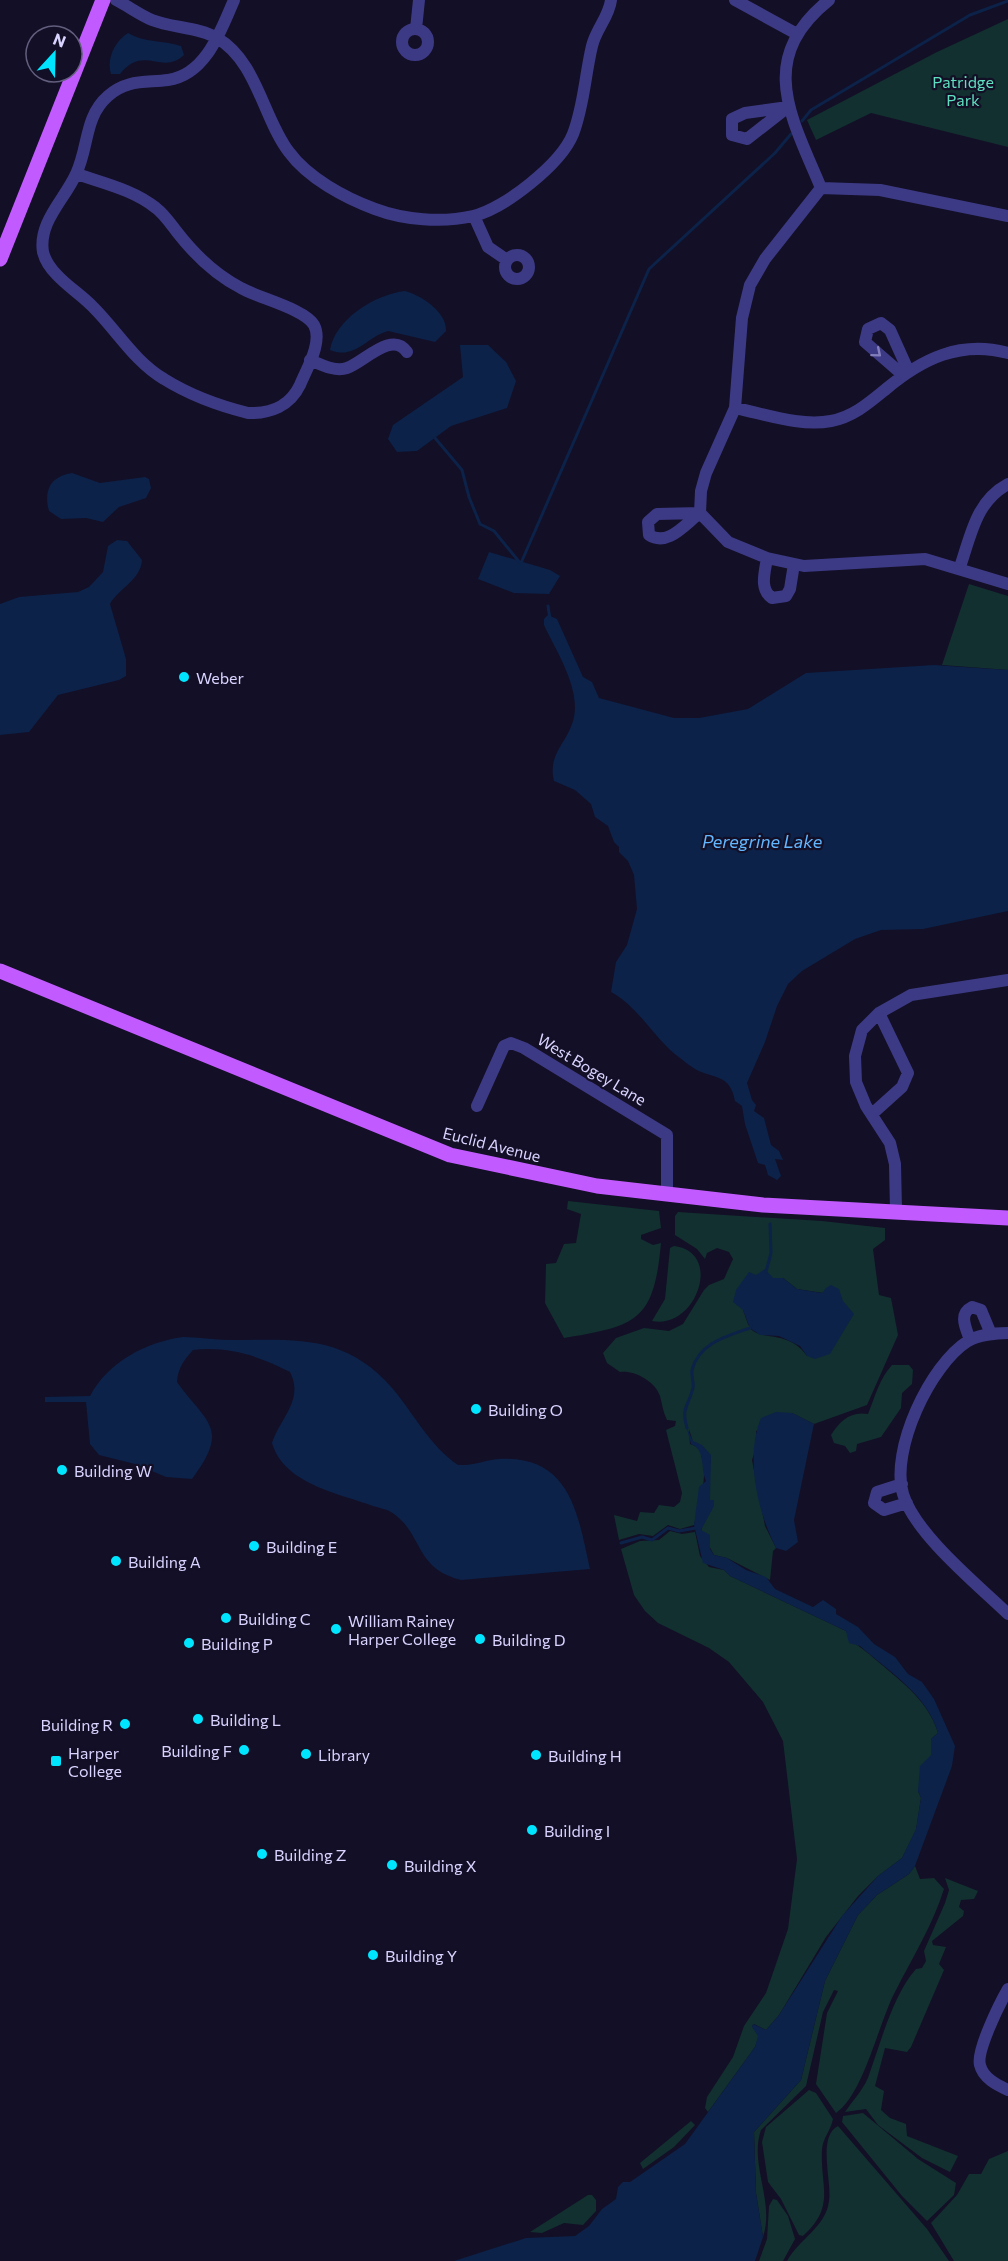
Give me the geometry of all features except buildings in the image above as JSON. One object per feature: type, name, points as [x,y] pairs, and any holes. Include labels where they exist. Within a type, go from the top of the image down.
[{"type":"main road","points":[[0,259],[103,0]]},
{"type":"main road","name":"Euclid Avenue","points":[[0,971],[450,1155],[597,1186],[667,1194],[763,1204],[1008,1218]]},
{"type":"street","points":[[116,0],[152,20],[217,38],[241,59],[289,152],[318,178],[357,202],[392,216],[428,220],[474,216],[512,197],[547,170],[572,136],[585,90],[593,43],[609,10],[610,0]]},
{"type":"street","points":[[77,174],[142,199],[157,208],[192,249],[224,278],[252,294],[308,317],[316,332],[317,342],[299,388],[283,405],[263,414],[235,410],[176,386],[155,373],[93,307],[57,276],[44,253],[45,229],[77,174],[87,129],[99,106],[109,95],[135,81],[168,80],[181,77],[202,60],[217,38],[234,0]]},
{"type":"street","points":[[416,29],[419,0]]},
{"type":"street","points":[[735,0],[797,34]]},
{"type":"street","points":[[821,188],[788,107],[785,72],[797,34],[828,0]]},
{"type":"street","points":[[821,188],[880,190],[1008,216]]},
{"type":"street","points":[[821,188],[765,259],[750,285],[742,318],[735,408],[706,473],[701,491],[700,513],[728,542],[767,558],[804,566],[925,559],[960,567],[1008,584]]},
{"type":"street","points":[[474,216],[488,247],[507,260]]},
{"type":"street","points":[[310,360],[339,369],[347,368],[373,351],[391,345],[399,346],[407,352]]},
{"type":"street","points":[[735,408],[809,422],[830,422],[861,410],[906,373],[933,357],[970,347],[1008,352]]},
{"type":"street","points":[[960,567],[977,514],[987,498],[1008,484]]},
{"type":"street","points":[[767,558],[764,584],[767,594],[772,598],[786,596],[790,589],[794,564]]},
{"type":"street","points":[[896,1210],[895,1164],[890,1143],[856,1082],[855,1056],[862,1030],[879,1013],[911,994],[1008,980]]},
{"type":"street","points":[[872,1114],[902,1087],[908,1073],[879,1013]]},
{"type":"street","name":"West Bogey Lane","points":[[477,1106],[504,1046],[511,1043],[524,1048],[667,1135],[667,1194]]},
{"type":"street","points":[[970,1340],[964,1316],[966,1310],[972,1307],[981,1311],[991,1334]]},
{"type":"street","points":[[1008,1333],[991,1334],[970,1340],[944,1361],[928,1385],[906,1439],[902,1458],[902,1484],[907,1503],[917,1521],[933,1540],[1008,1614]]},
{"type":"street","points":[[902,1484],[877,1492],[874,1503],[884,1510],[907,1503]]},
{"type":"street","points":[[1008,1989],[981,2052],[980,2065],[988,2079],[1008,2090]]},
{"type":"green space","name":"Patridge Park","points":[[1008,19],[1008,147],[871,113],[816,140],[807,120],[937,52]]},
{"type":"green space","points":[[969,584],[1008,596],[1008,670],[942,665]]},
{"type":"green space","points":[[568,1201],[659,1211],[661,1228],[641,1235],[641,1239],[653,1245],[661,1243],[653,1289],[646,1304],[637,1315],[609,1329],[564,1338],[545,1303],[546,1264],[556,1263],[564,1244],[576,1243],[581,1214],[567,1209]]},
{"type":"green space","points":[[678,1212],[822,1221],[885,1228],[885,1240],[873,1249],[879,1295],[891,1298],[898,1335],[867,1405],[814,1424],[792,1413],[756,1431],[756,1448],[752,1460],[765,1526],[776,1548],[773,1551],[770,1580],[727,1558],[714,1555],[701,1531],[710,1500],[709,1468],[711,1461],[698,1447],[702,1456],[704,1476],[694,1525],[680,1529],[668,1525],[653,1536],[639,1534],[619,1540],[614,1515],[637,1521],[640,1512],[654,1513],[659,1505],[674,1507],[680,1502],[682,1493],[666,1430],[675,1426],[676,1421],[667,1420],[660,1396],[649,1381],[631,1373],[620,1372],[607,1363],[603,1353],[616,1338],[644,1328],[669,1331],[683,1324],[704,1290],[709,1285],[724,1279],[733,1259],[729,1252],[717,1248],[707,1253],[705,1259],[697,1249],[675,1235],[675,1216]],"holes":[[[783,1278],[797,1289],[823,1293],[807,1356],[792,1342],[755,1332],[750,1328],[743,1310]],[[689,1429],[693,1442],[698,1447],[690,1444]]]},
{"type":"green space","points":[[674,1246],[689,1251],[698,1262],[701,1275],[698,1289],[691,1303],[681,1314],[668,1321],[652,1321],[665,1299],[670,1248]]},
{"type":"green space","points":[[892,1365],[909,1365],[913,1370],[912,1384],[902,1393],[901,1408],[881,1437],[857,1444],[856,1451],[850,1453],[845,1446],[834,1443],[831,1435],[846,1418],[856,1414],[868,1414],[881,1382]]},
{"type":"green space","points":[[670,1531],[682,1534],[695,1532],[700,1556],[709,1567],[724,1570],[730,1576],[846,1631],[853,1641],[910,1689],[927,1709],[938,1733],[931,1739],[931,1755],[918,1791],[921,1798],[916,1830],[902,1858],[878,1876],[858,1896],[826,1937],[779,2015],[766,2030],[754,2024],[752,2026],[759,2036],[755,2047],[708,2112],[705,2108],[707,2097],[733,2057],[744,2026],[766,1993],[788,1929],[797,1859],[783,1741],[763,1702],[729,1662],[709,1648],[658,1623],[645,1611],[634,1595],[621,1549],[640,1541],[659,1540]]},
{"type":"green space","points":[[915,1866],[920,1879],[934,1878],[944,1889],[928,1928],[890,2003],[855,2090],[846,2104],[836,2113],[816,2084],[827,2013],[838,1991],[834,1990],[823,2012],[806,2086],[761,2130],[758,2156],[766,2210],[763,2237],[756,2193],[754,2132],[801,2080],[825,1981],[858,1915],[877,1895],[909,1874]]},
{"type":"green space","points":[[945,1878],[978,1891],[974,1899],[961,1900],[959,1907],[964,1911],[963,1916],[932,1941],[933,1945],[946,1947],[939,1964],[944,1970],[911,2047],[907,2052],[885,2048],[875,2086],[884,2091],[881,2110],[890,2118],[906,2124],[907,2136],[958,2156],[950,2172],[922,2158],[878,2125],[866,2109],[845,2112],[868,2078],[901,1991],[916,1969],[922,1968],[926,1961],[924,1951],[949,1890]]},
{"type":"green space","points":[[809,2090],[816,2093],[833,2119],[822,2149],[823,2205],[820,2215],[803,2236],[799,2235],[781,2199],[768,2182],[762,2142],[766,2127]]},
{"type":"green space","points":[[863,2113],[918,2159],[956,2183],[954,2195],[927,2221],[902,2196],[842,2122],[843,2116]]},
{"type":"green space","points":[[691,2121],[695,2125],[674,2147],[643,2169],[640,2163]]},
{"type":"green space","points":[[838,2126],[927,2229],[949,2261],[787,2261],[818,2226],[827,2210],[829,2201],[828,2139]]},
{"type":"green space","points":[[1008,2151],[1008,2261],[954,2261],[931,2223],[957,2195],[969,2174],[981,2174],[989,2159]]},
{"type":"green space","points":[[588,2195],[592,2195],[596,2200],[596,2211],[583,2225],[564,2223],[542,2233],[530,2232]]},
{"type":"green space","points":[[773,2199],[777,2200],[788,2216],[795,2239],[783,2261],[759,2261],[767,2239],[769,2206]]},
{"type":"water","points":[[128,33],[181,46],[184,55],[168,63],[137,61],[120,74],[111,74],[110,62],[113,51],[123,36]]},
{"type":"water","points":[[405,291],[425,300],[442,317],[446,331],[435,342],[388,331],[353,350],[339,352],[330,350],[333,339],[340,328],[358,310],[382,297]]},
{"type":"water","points":[[460,345],[488,345],[506,362],[516,381],[507,408],[451,426],[417,451],[397,452],[388,439],[393,425],[463,377]]},
{"type":"water","points":[[72,473],[100,483],[145,477],[149,479],[151,488],[146,498],[119,507],[103,522],[86,518],[61,519],[49,511],[48,491],[50,485],[59,477]]},
{"type":"water","points":[[117,540],[127,541],[142,560],[138,573],[110,604],[126,659],[126,676],[119,680],[58,695],[29,732],[0,735],[0,604],[19,597],[78,592],[89,587],[103,572],[108,546]]},
{"type":"water","points":[[489,552],[550,570],[560,576],[549,594],[514,593],[478,579]]},
{"type":"water","name":"Peregrine Lake","points":[[548,615],[557,619],[583,677],[592,682],[599,698],[674,718],[699,718],[748,709],[806,673],[934,665],[1008,670],[1008,911],[923,929],[881,930],[855,939],[802,971],[788,984],[747,1083],[752,1100],[756,1105],[754,1111],[764,1118],[771,1145],[779,1151],[783,1160],[775,1159],[781,1176],[777,1180],[768,1175],[765,1165],[758,1163],[745,1124],[742,1106],[735,1101],[730,1086],[721,1079],[695,1069],[671,1051],[630,1006],[611,992],[616,962],[627,945],[637,909],[634,875],[628,861],[619,852],[619,847],[614,842],[608,826],[595,817],[591,804],[575,790],[554,781],[553,763],[571,726],[575,706],[574,694],[566,670],[544,625],[544,619]]},
{"type":"water","points":[[765,1269],[773,1278],[783,1278],[797,1289],[822,1293],[831,1285],[839,1289],[843,1301],[854,1314],[830,1354],[815,1359],[807,1356],[800,1346],[779,1336],[760,1335],[750,1328],[743,1310],[733,1302],[736,1290],[749,1272],[756,1275]]},
{"type":"water","points":[[183,1337],[297,1341],[337,1349],[356,1358],[375,1371],[393,1389],[439,1449],[458,1465],[499,1459],[523,1460],[542,1467],[556,1478],[567,1492],[575,1509],[590,1569],[461,1580],[434,1567],[426,1559],[402,1520],[391,1512],[314,1485],[300,1478],[278,1457],[272,1443],[293,1400],[294,1382],[290,1372],[255,1357],[231,1351],[193,1350],[182,1364],[177,1382],[205,1417],[212,1436],[204,1462],[192,1479],[166,1477],[135,1464],[99,1455],[90,1444],[86,1402],[45,1402],[45,1397],[90,1396],[107,1373],[129,1356],[155,1344]]},
{"type":"water","points":[[776,1412],[792,1413],[814,1424],[794,1520],[798,1542],[786,1551],[776,1548],[769,1533],[755,1483],[756,1433],[761,1418]]},
{"type":"water","points":[[686,1426],[693,1441],[702,1445],[711,1455],[710,1500],[714,1500],[714,1506],[701,1530],[710,1535],[710,1549],[714,1555],[727,1558],[746,1570],[766,1577],[775,1589],[813,1607],[823,1600],[836,1609],[836,1614],[858,1627],[874,1644],[895,1657],[908,1674],[922,1682],[934,1699],[955,1746],[952,1766],[915,1866],[909,1874],[877,1895],[858,1915],[825,1981],[801,2080],[754,2132],[756,2193],[763,2237],[755,2261],[454,2261],[526,2238],[575,2236],[589,2226],[602,2209],[616,2199],[618,2187],[623,2182],[630,2182],[685,2144],[755,2047],[758,2036],[752,2027],[753,2024],[766,2030],[779,2015],[842,1916],[878,1876],[902,1858],[916,1829],[921,1798],[918,1791],[920,1766],[931,1755],[931,1739],[938,1733],[933,1719],[926,1707],[906,1685],[860,1646],[849,1643],[846,1631],[730,1576],[724,1570],[703,1563],[694,1525],[699,1487],[706,1481],[701,1455],[699,1450],[691,1444]]},
{"type":"waterway","points":[[802,121],[811,110],[970,15],[1008,1]]},
{"type":"waterway","points":[[521,563],[649,269],[775,153],[791,134]]},
{"type":"waterway","points":[[435,438],[462,470],[469,497],[480,524],[494,531],[521,564]]},
{"type":"waterway","points":[[548,606],[550,619]]},
{"type":"waterway","points":[[766,1272],[771,1253],[770,1224]]},
{"type":"waterway","points":[[687,1428],[685,1411],[693,1388],[692,1370],[696,1361],[707,1347],[750,1328],[751,1325]]},
{"type":"waterway","points":[[621,1543],[642,1537],[652,1540],[668,1528],[679,1531],[696,1528]]},
{"type":"place","name":"Weber","points":[[184,677]]},
{"type":"place","name":"Building O","points":[[476,1409]]},
{"type":"place","name":"Building W","points":[[62,1470]]},
{"type":"place","name":"Building E","points":[[254,1546]]},
{"type":"place","name":"Building A","points":[[116,1561]]},
{"type":"place","name":"Building C","points":[[226,1618]]},
{"type":"place","name":"William Rainey Harper College","points":[[336,1629]]},
{"type":"place","name":"Building D","points":[[480,1639]]},
{"type":"place","name":"Building P","points":[[189,1643]]},
{"type":"place","name":"Building L","points":[[198,1719]]},
{"type":"place","name":"Building R","points":[[125,1724]]},
{"type":"place","name":"Building F","points":[[244,1750]]},
{"type":"place","name":"Library","points":[[306,1754]]},
{"type":"place","name":"Building H","points":[[536,1755]]},
{"type":"place","name":"Harper College","points":[[56,1761]]},
{"type":"place","name":"Building I","points":[[532,1830]]},
{"type":"place","name":"Building Z","points":[[262,1854]]},
{"type":"place","name":"Building X","points":[[392,1865]]},
{"type":"place","name":"Building Y","points":[[373,1955]]}]
